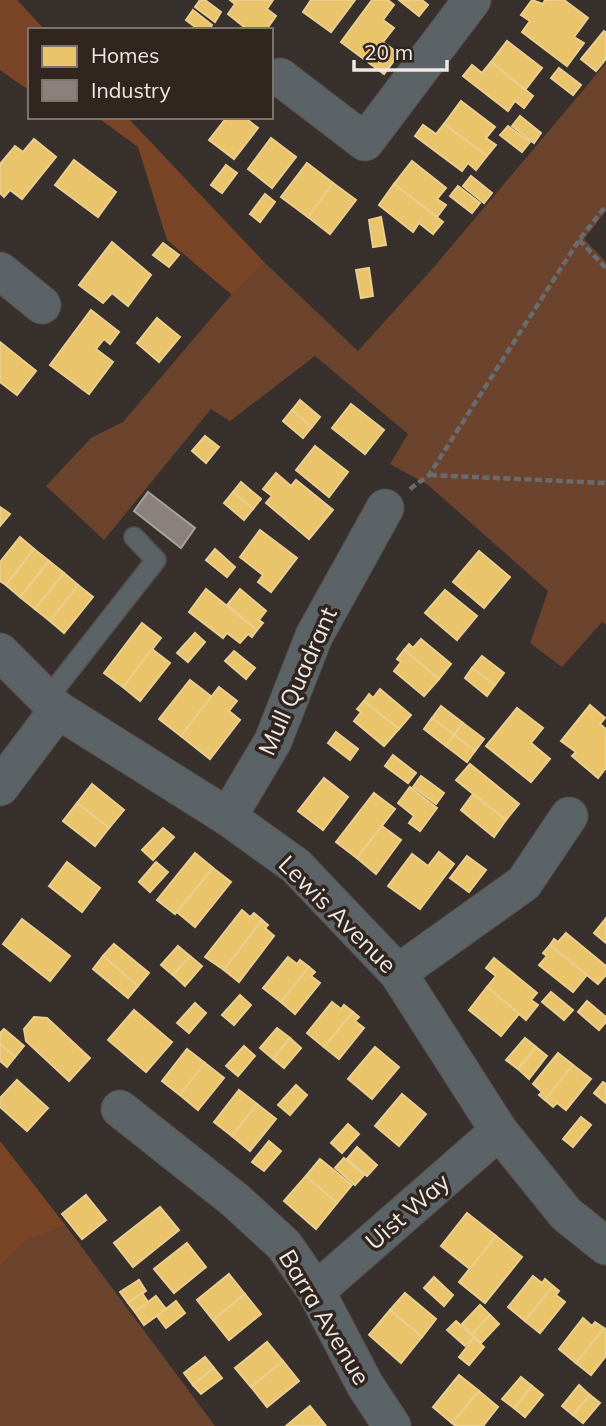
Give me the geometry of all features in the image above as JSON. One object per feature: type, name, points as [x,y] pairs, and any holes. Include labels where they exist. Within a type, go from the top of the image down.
[{"type":"street","points":[[280,77],[365,142],[472,0]]},
{"type":"street","points":[[0,271],[42,305]]},
{"type":"street","name":"Mull Quadrant","points":[[228,817],[273,741],[314,636],[385,508]]},
{"type":"street","name":"Lewis Avenue","points":[[0,652],[52,705],[228,817],[296,866],[398,973],[499,1131],[566,1214],[606,1246]]},
{"type":"street","points":[[0,787],[52,705]]},
{"type":"street","points":[[398,973],[524,883],[569,816]]},
{"type":"street","name":"Barra Avenue","points":[[120,1109],[235,1200],[284,1245],[316,1291],[365,1384],[392,1426]]},
{"type":"street","name":"Uist Way","points":[[316,1291],[499,1131]]},
{"type":"lane","points":[[52,705],[156,560],[134,537]]},
{"type":"path","points":[[385,508],[429,475],[579,240],[606,206]]},
{"type":"path","points":[[579,240],[606,268]]},
{"type":"path","points":[[429,475],[606,483]]},
{"type":"shaded area","points":[[0,0],[17,0],[43,28],[28,28],[28,90],[0,70]]},
{"type":"shaded area","points":[[606,63],[606,211],[584,239],[606,262],[606,625],[602,622],[562,667],[530,643],[548,591],[428,485],[390,464],[408,434],[315,356],[230,421],[211,409],[104,540],[46,486],[91,438],[123,422],[231,295],[265,263],[358,351],[434,267]]},
{"type":"shaded area","points":[[100,119],[129,119],[265,263],[232,295],[167,240],[138,147]]},
{"type":"shaded area","points":[[0,1141],[66,1226],[27,1240],[0,1266]]},
{"type":"shaded area","points":[[66,1226],[215,1426],[0,1426],[0,1266],[27,1240]]},
{"type":"building: Homes","points":[[200,0],[205,0],[221,12],[215,22],[195,7]]},
{"type":"building: Homes","points":[[230,0],[273,0],[267,9],[276,16],[267,28],[246,28],[228,14],[235,4]]},
{"type":"building: Homes","points":[[311,0],[355,0],[331,32],[303,12]]},
{"type":"building: Homes","points":[[372,0],[388,0],[394,5],[383,20],[394,28],[383,42],[399,54],[384,74],[341,42]]},
{"type":"building: Homes","points":[[399,0],[422,0],[428,5],[419,16]]},
{"type":"building: Homes","points":[[532,0],[543,4],[545,0],[564,0],[588,18],[574,37],[584,43],[567,66],[522,32],[530,21],[521,15]]},
{"type":"building: Homes","points":[[193,10],[212,25],[210,28],[196,28],[186,20]]},
{"type":"building: Homes","points":[[604,31],[606,59],[596,71],[581,59]]},
{"type":"building: Homes","points":[[507,41],[542,68],[525,90],[491,62]]},
{"type":"building: Homes","points":[[491,62],[533,96],[524,108],[515,101],[508,111],[463,76],[472,65],[482,73]]},
{"type":"building: Homes","points":[[559,68],[581,85],[573,95],[551,78]]},
{"type":"building: Homes","points":[[461,101],[495,127],[486,138],[496,145],[487,156],[444,124]]},
{"type":"building: Homes","points":[[520,116],[541,133],[534,143],[512,126]]},
{"type":"building: Homes","points":[[225,119],[247,119],[258,128],[234,159],[209,140]]},
{"type":"building: Homes","points":[[444,124],[487,156],[476,170],[468,163],[462,171],[415,136],[423,125],[436,134]]},
{"type":"building: Homes","points":[[508,126],[530,142],[522,152],[500,135]]},
{"type":"building: Homes","points":[[271,138],[296,157],[272,188],[248,169]]},
{"type":"building: Homes","points":[[34,139],[56,157],[22,199],[10,190],[4,197],[0,193],[0,164],[15,146],[23,152]]},
{"type":"building: Homes","points":[[74,160],[116,192],[98,217],[55,185]]},
{"type":"building: Homes","points":[[412,161],[446,188],[437,199],[446,205],[437,217],[394,184]]},
{"type":"building: Homes","points":[[307,163],[333,183],[308,217],[281,197]]},
{"type":"building: Homes","points":[[226,165],[237,173],[222,193],[211,185]]},
{"type":"building: Homes","points":[[471,176],[492,193],[484,203],[463,186]]},
{"type":"building: Homes","points":[[333,183],[356,200],[330,234],[308,217]]},
{"type":"building: Homes","points":[[394,184],[443,222],[433,234],[419,223],[413,232],[379,205]]},
{"type":"building: Homes","points":[[458,186],[480,203],[472,213],[450,196]]},
{"type":"building: Homes","points":[[265,194],[275,202],[260,222],[250,214]]},
{"type":"building: Homes","points":[[381,217],[386,245],[373,247],[369,220]]},
{"type":"building: Homes","points":[[112,242],[151,275],[128,306],[112,293],[103,303],[79,285]]},
{"type":"building: Homes","points":[[163,243],[179,255],[169,267],[153,255]]},
{"type":"building: Homes","points":[[369,268],[373,296],[361,298],[356,270]]},
{"type":"building: Homes","points":[[91,310],[119,332],[110,344],[104,339],[96,349],[113,362],[89,394],[50,365]]},
{"type":"building: Homes","points":[[157,318],[180,337],[159,362],[137,343]]},
{"type":"building: Homes","points":[[0,342],[36,371],[17,395],[0,382]]},
{"type":"building: Homes","points":[[300,400],[320,417],[312,427],[292,410]]},
{"type":"building: Homes","points":[[351,404],[384,430],[365,454],[332,428]]},
{"type":"building: Homes","points":[[292,410],[312,427],[303,438],[283,421]]},
{"type":"building: Homes","points":[[205,436],[219,447],[206,463],[192,451]]},
{"type":"building: Homes","points":[[315,446],[348,472],[329,497],[296,470]]},
{"type":"building: Homes","points":[[276,473],[291,486],[296,480],[333,510],[309,539],[266,503],[272,496],[263,489]]},
{"type":"building: Homes","points":[[241,482],[261,499],[253,509],[233,492]]},
{"type":"building: Homes","points":[[233,492],[253,509],[244,520],[224,503]]},
{"type":"building: Homes","points":[[0,507],[10,514],[0,526]]},
{"type":"building: Homes","points":[[260,530],[297,558],[271,592],[258,582],[263,575],[240,557]]},
{"type":"building: Homes","points":[[20,537],[34,549],[6,585],[0,581],[0,562]]},
{"type":"building: Homes","points":[[34,549],[49,561],[20,597],[6,585]]},
{"type":"building: Homes","points":[[215,549],[235,567],[227,577],[206,560]]},
{"type":"building: Homes","points":[[479,551],[510,577],[484,608],[453,582]]},
{"type":"building: Homes","points":[[49,561],[64,573],[35,609],[20,597]]},
{"type":"building: Homes","points":[[64,573],[78,585],[50,621],[35,609]]},
{"type":"building: Homes","points":[[78,585],[93,597],[64,633],[50,621]]},
{"type":"building: Homes","points":[[206,589],[257,630],[252,637],[248,634],[240,643],[227,633],[223,638],[189,612]]},
{"type":"building: Homes","points":[[240,589],[266,611],[259,620],[263,623],[257,630],[227,605]]},
{"type":"building: Homes","points":[[445,590],[477,616],[457,640],[425,613]]},
{"type":"building: Homes","points":[[142,623],[161,638],[123,687],[104,673]]},
{"type":"building: Homes","points":[[195,633],[205,642],[188,662],[177,653]]},
{"type":"building: Homes","points":[[421,639],[451,664],[439,679],[404,650],[409,644],[413,648]]},
{"type":"building: Homes","points":[[152,649],[170,663],[140,701],[123,687]]},
{"type":"building: Homes","points":[[404,650],[439,679],[424,696],[394,671],[401,662],[397,659]]},
{"type":"building: Homes","points":[[234,651],[255,668],[246,679],[225,661]]},
{"type":"building: Homes","points":[[482,656],[504,673],[495,685],[472,668]]},
{"type":"building: Homes","points":[[472,668],[495,685],[487,696],[465,678]]},
{"type":"building: Homes","points":[[190,680],[212,697],[181,736],[159,719]]},
{"type":"building: Homes","points":[[219,687],[237,701],[229,711],[240,720],[210,759],[181,736]]},
{"type":"building: Homes","points":[[380,689],[411,715],[399,729],[364,701],[369,694],[373,698]]},
{"type":"building: Homes","points":[[364,701],[399,729],[384,746],[354,721],[361,712],[357,709]]},
{"type":"building: Homes","points":[[590,705],[605,718],[600,724],[606,729],[606,768],[598,778],[572,756],[576,752],[561,741]]},
{"type":"building: Homes","points":[[441,706],[463,723],[454,735],[432,718]]},
{"type":"building: Homes","points":[[517,708],[543,728],[531,743],[550,759],[531,782],[486,746]]},
{"type":"building: Homes","points":[[432,718],[454,735],[446,746],[424,729]]},
{"type":"building: Homes","points":[[463,723],[484,739],[475,751],[454,735]]},
{"type":"building: Homes","points":[[336,732],[358,749],[350,760],[328,743]]},
{"type":"building: Homes","points":[[454,735],[475,751],[467,762],[446,746]]},
{"type":"building: Homes","points":[[393,755],[416,773],[408,783],[385,766]]},
{"type":"building: Homes","points":[[470,764],[519,804],[506,820],[456,780]]},
{"type":"building: Homes","points":[[421,776],[444,793],[436,804],[413,787]]},
{"type":"building: Homes","points":[[324,778],[348,797],[323,830],[298,811]]},
{"type":"building: Homes","points":[[92,784],[124,810],[109,828],[77,803]]},
{"type":"building: Homes","points":[[410,787],[437,808],[420,831],[409,823],[414,816],[398,803]]},
{"type":"building: Homes","points":[[374,793],[395,809],[357,858],[336,842]]},
{"type":"building: Homes","points":[[473,794],[506,820],[494,837],[461,810]]},
{"type":"building: Homes","points":[[77,803],[109,828],[95,846],[63,821]]},
{"type":"building: Homes","points":[[382,826],[401,840],[376,874],[357,858]]},
{"type":"building: Homes","points":[[163,828],[174,837],[153,860],[142,850]]},
{"type":"building: Homes","points":[[439,852],[454,864],[420,909],[388,886],[412,854],[428,866]]},
{"type":"building: Homes","points":[[195,853],[213,868],[175,914],[157,900]]},
{"type":"building: Homes","points":[[467,856],[486,870],[469,892],[450,878]]},
{"type":"building: Homes","points":[[67,862],[100,888],[82,912],[49,886]]},
{"type":"building: Homes","points":[[156,862],[168,872],[150,892],[139,882]]},
{"type":"building: Homes","points":[[213,868],[231,882],[195,927],[177,912]]},
{"type":"building: Homes","points":[[242,910],[250,917],[254,913],[262,920],[224,970],[205,957]]},
{"type":"building: Homes","points":[[606,918],[606,943],[594,933]]},
{"type":"building: Homes","points":[[22,919],[70,956],[50,981],[3,944]]},
{"type":"building: Homes","points":[[262,920],[268,925],[265,928],[274,936],[239,982],[224,970]]},
{"type":"building: Homes","points":[[566,933],[606,966],[606,975],[598,984],[550,945],[554,939],[558,942]]},
{"type":"building: Homes","points":[[114,944],[149,973],[138,986],[103,956]]},
{"type":"building: Homes","points":[[550,945],[587,975],[573,992],[539,965],[547,956],[543,953]]},
{"type":"building: Homes","points":[[178,946],[190,956],[173,975],[161,965]]},
{"type":"building: Homes","points":[[103,956],[138,986],[128,998],[93,969]]},
{"type":"building: Homes","points":[[190,956],[202,966],[185,986],[173,975]]},
{"type":"building: Homes","points":[[288,957],[297,964],[300,960],[309,967],[281,1002],[263,988]]},
{"type":"building: Homes","points":[[494,958],[537,993],[531,1000],[538,1005],[526,1020],[487,987],[496,976],[486,968]]},
{"type":"building: Homes","points":[[309,967],[315,972],[311,976],[320,983],[295,1014],[281,1002]]},
{"type":"building: Homes","points":[[487,987],[519,1014],[501,1036],[469,1010]]},
{"type":"building: Homes","points":[[551,992],[573,1010],[564,1020],[542,1002]]},
{"type":"building: Homes","points":[[240,995],[251,1005],[234,1025],[222,1015]]},
{"type":"building: Homes","points":[[587,1001],[606,1017],[606,1022],[599,1030],[578,1012]]},
{"type":"building: Homes","points":[[332,1002],[341,1009],[344,1005],[353,1012],[324,1047],[307,1033]]},
{"type":"building: Homes","points":[[195,1003],[206,1013],[189,1033],[177,1023]]},
{"type":"building: Homes","points":[[134,1010],[172,1042],[146,1072],[108,1040]]},
{"type":"building: Homes","points":[[353,1012],[359,1017],[355,1021],[364,1028],[339,1059],[324,1047]]},
{"type":"building: Homes","points":[[34,1017],[47,1018],[90,1058],[69,1081],[26,1041],[24,1029]]},
{"type":"building: Homes","points":[[277,1028],[290,1038],[273,1059],[260,1048]]},
{"type":"building: Homes","points":[[4,1029],[24,1046],[15,1057],[0,1044],[0,1033]]},
{"type":"building: Homes","points":[[290,1038],[301,1048],[284,1068],[273,1059]]},
{"type":"building: Homes","points":[[525,1038],[536,1047],[518,1069],[506,1060]]},
{"type":"building: Homes","points":[[0,1044],[15,1057],[7,1067],[0,1061]]},
{"type":"building: Homes","points":[[244,1046],[255,1056],[238,1076],[226,1066]]},
{"type":"building: Homes","points":[[375,1047],[399,1067],[372,1099],[348,1079]]},
{"type":"building: Homes","points":[[536,1047],[547,1056],[529,1079],[518,1069]]},
{"type":"building: Homes","points":[[187,1049],[205,1063],[180,1095],[162,1081]]},
{"type":"building: Homes","points":[[558,1053],[573,1065],[545,1100],[539,1095],[542,1092],[533,1084]]},
{"type":"building: Homes","points":[[205,1063],[224,1078],[198,1110],[180,1095]]},
{"type":"building: Homes","points":[[573,1065],[591,1079],[566,1110],[557,1103],[553,1107],[545,1100]]},
{"type":"building: Homes","points":[[17,1080],[48,1108],[27,1131],[0,1107],[0,1098]]},
{"type":"building: Homes","points":[[603,1082],[606,1084],[606,1103],[594,1093]]},
{"type":"building: Homes","points":[[296,1085],[307,1095],[290,1115],[278,1105]]},
{"type":"building: Homes","points":[[239,1090],[257,1104],[232,1136],[214,1122]]},
{"type":"building: Homes","points":[[402,1094],[426,1114],[399,1146],[375,1126]]},
{"type":"building: Homes","points":[[257,1104],[276,1119],[250,1151],[232,1136]]},
{"type":"building: Homes","points":[[581,1117],[591,1125],[573,1147],[563,1139]]},
{"type":"building: Homes","points":[[348,1124],[359,1134],[342,1153],[331,1143]]},
{"type":"building: Homes","points":[[269,1141],[281,1151],[264,1171],[252,1162]]},
{"type":"building: Homes","points":[[357,1147],[377,1165],[367,1176],[347,1159]]},
{"type":"building: Homes","points":[[344,1158],[364,1175],[355,1185],[335,1168]]},
{"type":"building: Homes","points":[[320,1159],[352,1185],[337,1203],[306,1176]]},
{"type":"building: Homes","points":[[306,1176],[337,1203],[316,1229],[284,1201]]},
{"type":"building: Homes","points":[[86,1195],[106,1220],[82,1239],[62,1214]]},
{"type":"building: Homes","points":[[160,1207],[179,1230],[133,1267],[114,1243]]},
{"type":"building: Homes","points":[[467,1213],[496,1236],[470,1269],[441,1246]]},
{"type":"building: Homes","points":[[496,1236],[522,1257],[485,1303],[459,1282]]},
{"type":"building: Homes","points":[[187,1243],[206,1267],[174,1293],[154,1269]]},
{"type":"building: Homes","points":[[229,1274],[245,1294],[213,1320],[197,1300]]},
{"type":"building: Homes","points":[[533,1276],[542,1283],[545,1279],[553,1286],[525,1321],[508,1307]]},
{"type":"building: Homes","points":[[434,1277],[453,1295],[444,1306],[424,1288]]},
{"type":"building: Homes","points":[[139,1280],[146,1291],[128,1303],[120,1292]]},
{"type":"building: Homes","points":[[553,1286],[559,1291],[556,1295],[565,1302],[540,1333],[525,1321]]},
{"type":"building: Homes","points":[[142,1293],[148,1302],[135,1312],[128,1303]]},
{"type":"building: Homes","points":[[405,1293],[436,1319],[422,1337],[390,1310]]},
{"type":"building: Homes","points":[[245,1294],[261,1314],[229,1340],[213,1320]]},
{"type":"building: Homes","points":[[156,1296],[166,1309],[144,1325],[135,1312]]},
{"type":"building: Homes","points":[[176,1301],[185,1313],[166,1328],[157,1316]]},
{"type":"building: Homes","points":[[480,1305],[490,1315],[472,1334],[462,1324]]},
{"type":"building: Homes","points":[[390,1310],[422,1337],[401,1363],[369,1335]]},
{"type":"building: Homes","points":[[490,1315],[499,1324],[481,1343],[472,1334]]},
{"type":"building: Homes","points":[[583,1318],[592,1326],[595,1322],[604,1328],[576,1363],[559,1349]]},
{"type":"building: Homes","points":[[456,1321],[474,1337],[465,1346],[447,1330]]},
{"type":"building: Homes","points":[[604,1328],[606,1356],[591,1375],[576,1363]]},
{"type":"building: Homes","points":[[474,1338],[484,1347],[469,1365],[459,1357]]},
{"type":"building: Homes","points":[[267,1342],[283,1361],[251,1387],[235,1368]]},
{"type":"building: Homes","points":[[205,1357],[214,1368],[193,1385],[184,1373]]},
{"type":"building: Homes","points":[[283,1361],[299,1381],[267,1407],[251,1387]]},
{"type":"building: Homes","points":[[214,1368],[222,1378],[201,1394],[193,1385]]},
{"type":"building: Homes","points":[[459,1375],[479,1391],[452,1423],[433,1407]]},
{"type":"building: Homes","points":[[521,1377],[532,1386],[514,1408],[502,1399]]},
{"type":"building: Homes","points":[[579,1385],[590,1395],[573,1415],[562,1406]]},
{"type":"building: Homes","points":[[532,1386],[543,1395],[525,1417],[514,1408]]},
{"type":"building: Homes","points":[[479,1391],[498,1407],[483,1426],[456,1426],[452,1423]]},
{"type":"building: Homes","points":[[590,1395],[600,1403],[583,1423],[573,1415]]},
{"type":"building: Homes","points":[[310,1406],[326,1426],[286,1426]]},
{"type":"building: Industry","points":[[148,492],[195,528],[181,548],[134,511]]}]
